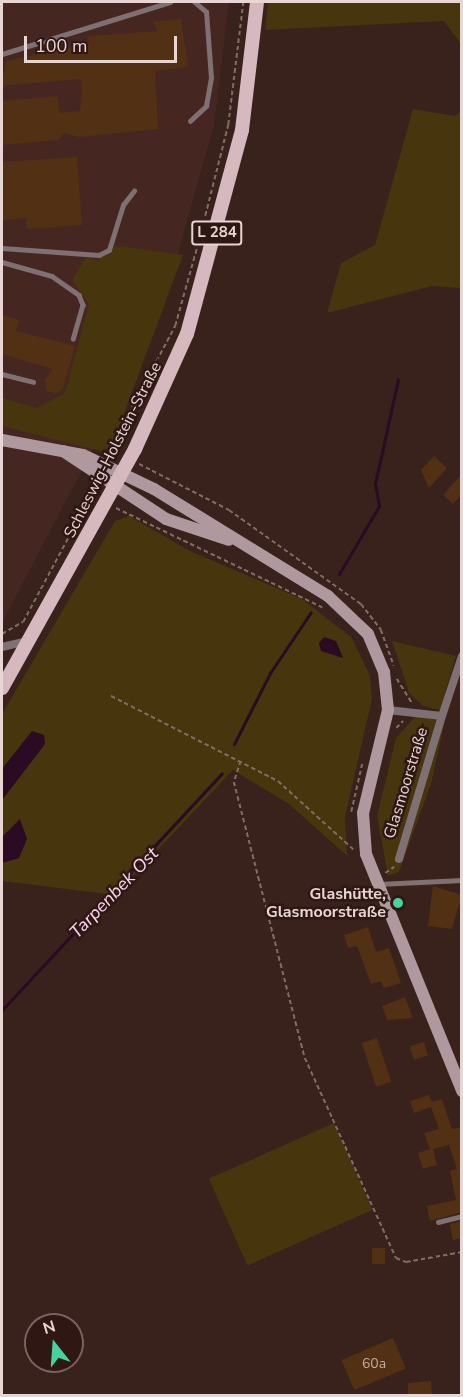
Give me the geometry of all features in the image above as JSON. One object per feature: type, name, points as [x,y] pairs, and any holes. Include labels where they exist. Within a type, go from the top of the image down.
[{"type":"main road","name":"Schleswig-Holstein-Straße","points":[[2,688],[6,672],[29,641],[122,474],[167,384],[200,297],[242,130],[257,2]]},
{"type":"main road","points":[[2,440],[63,451],[102,462],[199,515],[233,541],[328,596],[362,624],[379,657],[388,710],[363,813],[366,854],[379,879],[462,1091]]},
{"type":"main road","points":[[63,451],[114,488],[191,530],[233,541]]},
{"type":"street","points":[[2,647],[29,641]]},
{"type":"street","name":"Glasmoorstraße","points":[[399,859],[462,656]]},
{"type":"street","name":"Glasmoorstraße","points":[[388,710],[442,716]]},
{"type":"lane","points":[[2,54],[170,2]]},
{"type":"lane","points":[[190,121],[206,106],[211,78],[206,12],[194,2]]},
{"type":"lane","points":[[2,248],[99,255],[108,250],[127,196],[134,191]]},
{"type":"lane","points":[[2,262],[52,276],[79,295],[83,305],[73,339]]},
{"type":"lane","points":[[2,374],[33,382]]},
{"type":"lane","points":[[379,879],[462,880]]},
{"type":"lane","points":[[438,1222],[462,1216]]},
{"type":"path","points":[[204,223],[228,124],[243,2]]},
{"type":"path","points":[[102,462],[112,453],[175,326],[198,246]]},
{"type":"path","points":[[2,634],[23,622],[91,489],[94,475]]},
{"type":"path","points":[[91,489],[107,501],[190,548],[253,572],[326,610]]},
{"type":"path","points":[[111,696],[278,781],[352,850],[366,854]]},
{"type":"path","points":[[241,761],[234,782],[304,1058],[396,1258],[406,1262],[462,1252]]},
{"type":"path","points":[[379,879],[399,859]]},
{"type":"shaded area","points":[[2,2],[229,2],[214,125],[158,325],[2,623]]},
{"type":"shaded area","points":[[268,2],[461,2],[461,44],[444,21],[265,30]]},
{"type":"shaded area","points":[[413,109],[455,116],[461,111],[461,288],[432,286],[327,313],[341,263],[375,245]]},
{"type":"shaded area","points":[[110,245],[183,255],[112,446],[101,451],[2,426],[2,398],[36,408],[65,393],[89,304],[72,280],[86,257],[98,261]]},
{"type":"shaded area","points":[[129,516],[190,551],[302,599],[352,638],[370,676],[372,699],[345,817],[347,856],[289,804],[233,770],[115,895],[2,881],[2,863],[19,858],[2,837],[2,800],[45,744],[2,769],[2,714],[115,521]]},
{"type":"shaded area","points":[[324,637],[336,641],[343,658],[321,651],[319,643]]},
{"type":"shaded area","points":[[392,641],[456,656],[440,710],[423,706],[409,693]]},
{"type":"shaded area","points":[[416,716],[445,721],[431,784],[399,872],[388,876],[377,816],[396,738]]},
{"type":"shaded area","points":[[32,731],[44,735],[45,744],[2,800],[2,769]]},
{"type":"shaded area","points":[[20,819],[27,839],[19,858],[2,863],[2,837]]},
{"type":"shaded area","points":[[334,1123],[373,1210],[247,1266],[209,1179]]},
{"type":"building","points":[[181,19],[188,67],[155,71],[158,129],[79,137],[64,133],[58,140],[2,145],[2,101],[57,96],[60,113],[80,111],[82,93],[81,79],[2,86],[6,61],[90,43],[87,36],[157,31],[154,22]]},
{"type":"building","points":[[77,157],[82,225],[27,229],[26,218],[2,220],[2,162]]},
{"type":"building","points":[[2,315],[19,320],[16,331],[75,346],[63,389],[55,394],[46,390],[45,379],[53,369],[2,354]]},
{"type":"building","points":[[434,456],[447,468],[429,488],[421,470]]},
{"type":"building","points":[[462,474],[462,494],[453,504],[443,495]]},
{"type":"building","points":[[433,886],[462,895],[452,929],[428,926]]},
{"type":"building","points":[[368,927],[376,952],[389,948],[401,983],[384,988],[381,981],[371,984],[357,946],[348,948],[344,935]]},
{"type":"building","points":[[405,997],[413,1018],[387,1020],[382,1006]]},
{"type":"building","points":[[377,1038],[391,1082],[376,1087],[362,1043]]},
{"type":"building","points":[[424,1042],[428,1055],[414,1060],[410,1046]]},
{"type":"building","points":[[429,1095],[432,1102],[442,1099],[452,1129],[462,1127],[462,1212],[430,1221],[427,1206],[456,1200],[450,1171],[457,1169],[449,1145],[433,1149],[437,1165],[423,1169],[418,1153],[430,1149],[424,1133],[439,1129],[431,1107],[414,1113],[410,1101]]},
{"type":"building","points":[[462,1221],[462,1238],[453,1240],[450,1224]]},
{"type":"building","points":[[372,1248],[385,1248],[385,1264],[372,1264]]},
{"type":"building","points":[[393,1338],[406,1368],[354,1390],[341,1360]]},
{"type":"building","points":[[431,1381],[432,1395],[408,1395],[408,1383]]},
{"type":"waterway","name":"Tarpenbek Ost","points":[[339,574],[379,506],[375,484],[398,379]]},
{"type":"waterway","name":"Tarpenbek Ost","points":[[234,744],[270,673],[311,612]]},
{"type":"waterway","name":"Tarpenbek Ost","points":[[2,1010],[222,773]]},
{"type":"place","name":"Glashütte, Glasmoorstraße","points":[[398,903]]}]
